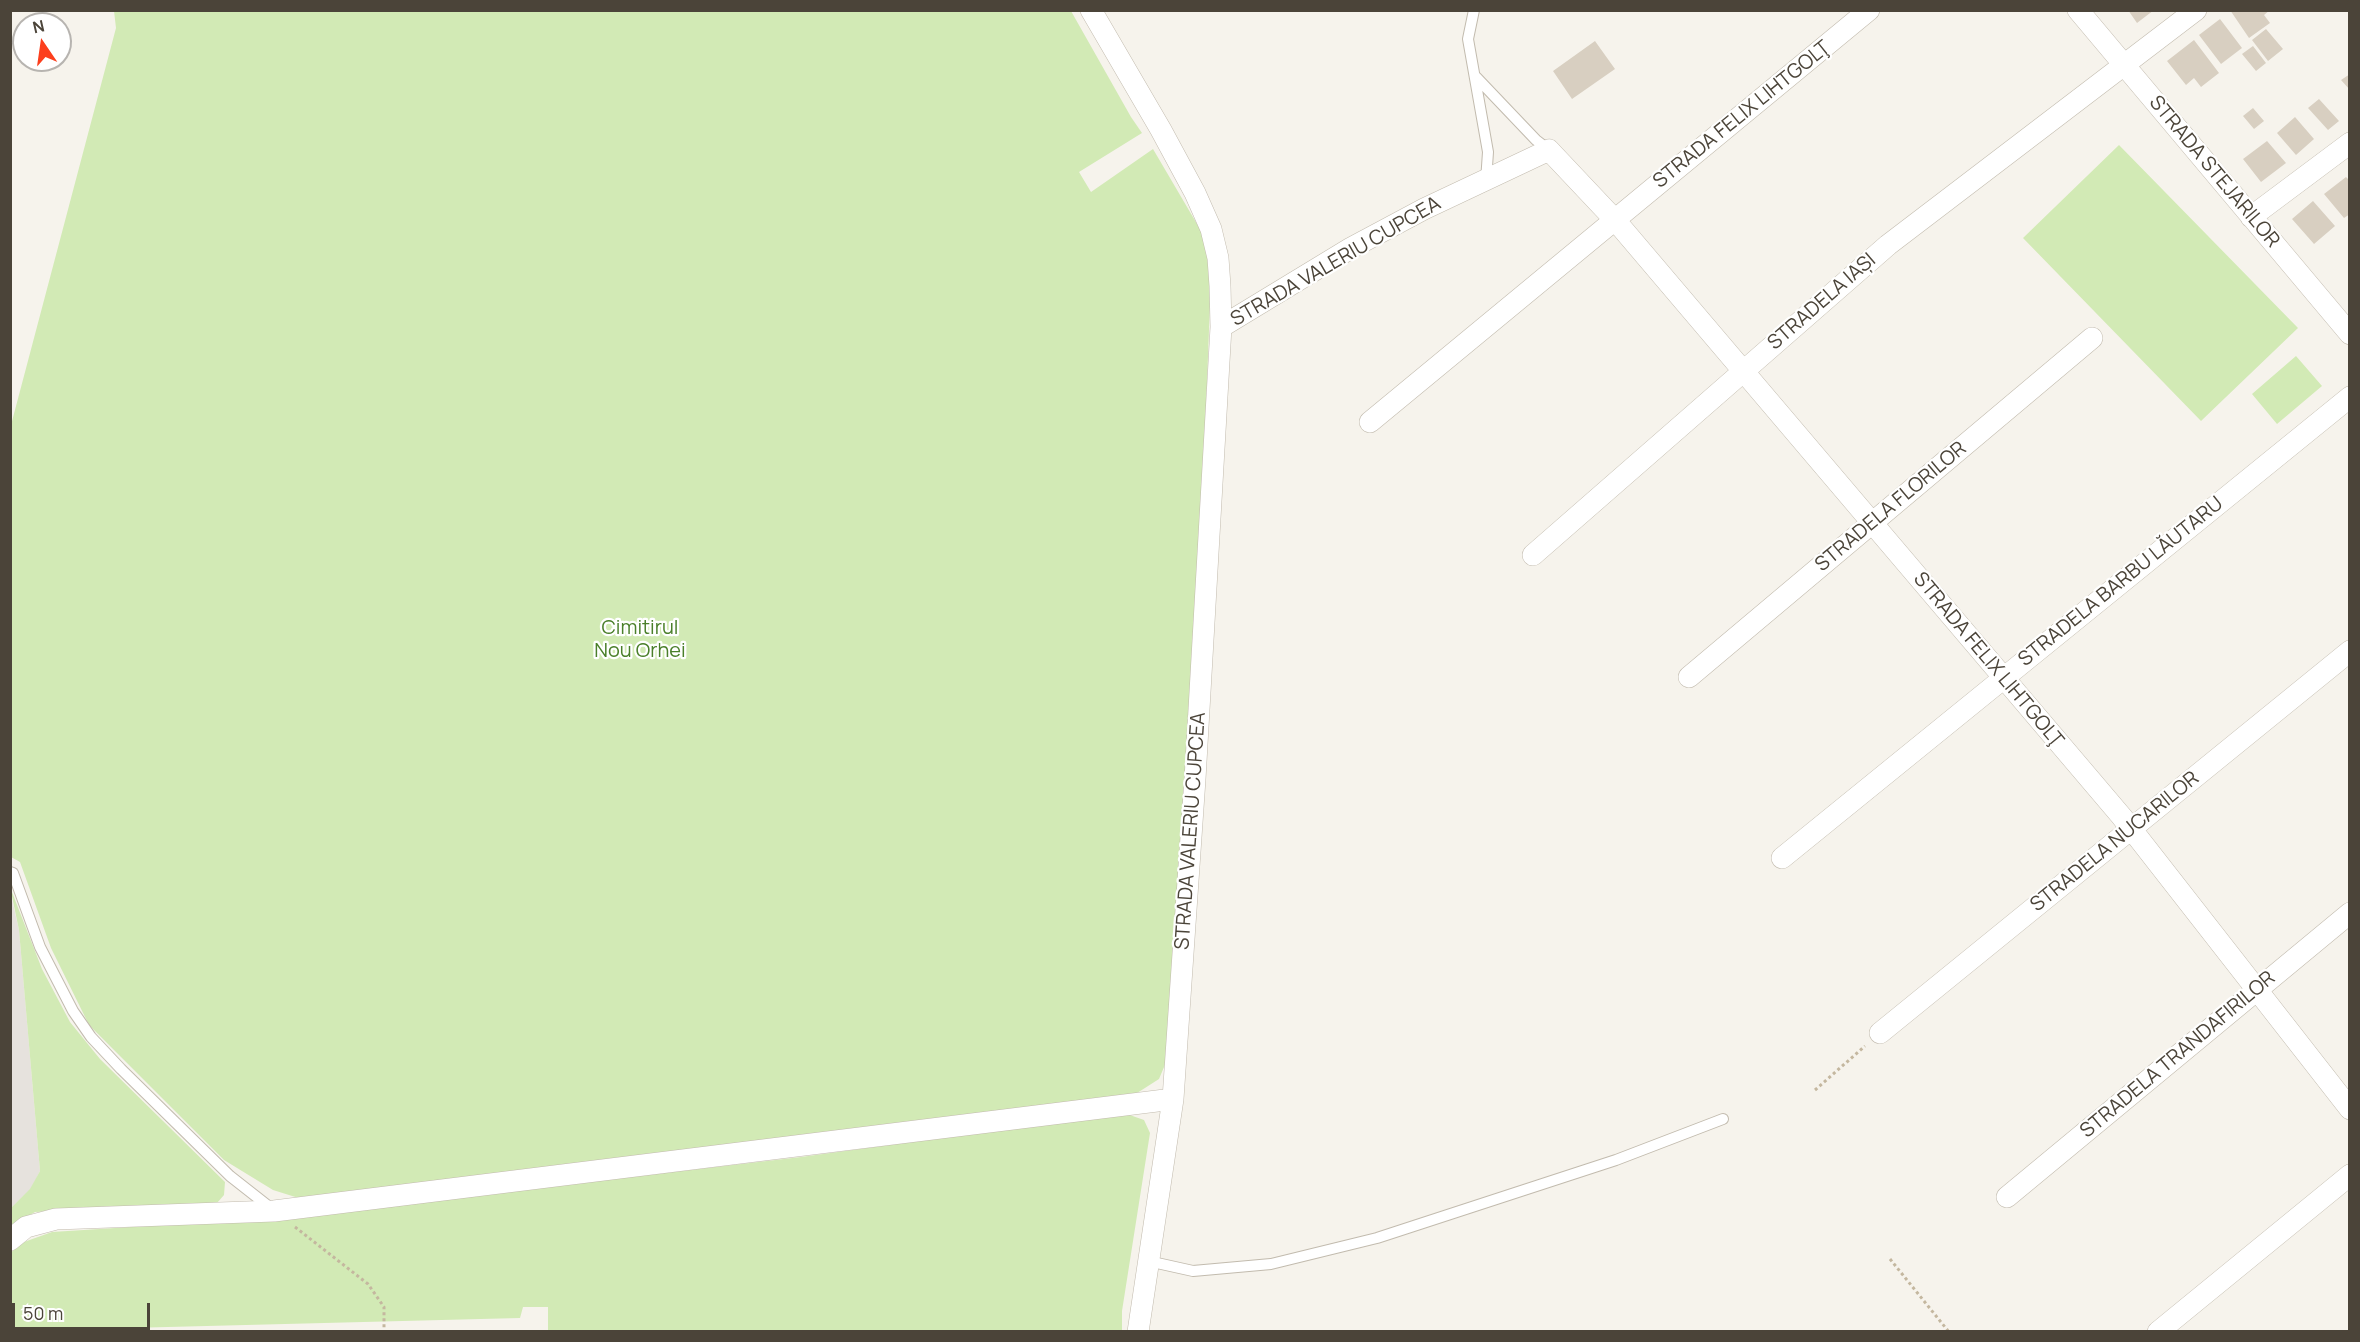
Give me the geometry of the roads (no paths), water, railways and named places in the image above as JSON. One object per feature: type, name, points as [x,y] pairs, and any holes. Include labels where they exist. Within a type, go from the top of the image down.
[{"type":"street","name":"STRADA VALERIU CUPCEA","points":[[1091,10],[1161,130],[1211,229],[1218,258],[1221,327],[1196,767],[1173,1099],[1138,1332]]},
{"type":"street","name":"STRADA FELIX LIHTGOLŢ","points":[[1370,422],[1869,10]]},
{"type":"street","name":"STRADA STEJARILOR","points":[[2078,10],[2349,334]]},
{"type":"street","name":"STRADELA IAȘI","points":[[1533,555],[1888,245],[2196,10]]},
{"type":"street","points":[[2252,217],[2349,143]]},
{"type":"street","name":"STRADA VALERIU CUPCEA","points":[[1221,327],[1352,248],[1424,209],[1549,150]]},
{"type":"street","name":"STRADA FELIX LIHTGOLŢ","points":[[1549,150],[1615,220],[2130,828],[2349,1109]]},
{"type":"street","name":"STRADELA FLORILOR","points":[[1689,677],[2092,338]]},
{"type":"street","name":"STRADELA BARBU LĂUTARU","points":[[1782,858],[2349,397]]},
{"type":"street","name":"STRADELA NUCARILOR","points":[[1880,1033],[2349,651]]},
{"type":"street","name":"STRADELA TRANDAFIRILOR","points":[[2007,1197],[2349,914]]},
{"type":"street","points":[[10,1240],[26,1227],[56,1219],[274,1211],[1173,1099]]},
{"type":"street","points":[[2158,1332],[2349,1175]]},
{"type":"lane","points":[[1474,10],[1468,39],[1488,152],[1486,181]]},
{"type":"lane","points":[[1476,77],[1536,140],[1549,150]]},
{"type":"lane","points":[[10,872],[14,873],[40,947],[73,1011],[91,1037],[121,1070],[230,1176],[274,1211]]},
{"type":"lane","points":[[1148,1261],[1194,1271],[1271,1264],[1377,1238],[1616,1160],[1723,1119]]},
{"type":"park label","name":"Cimitirul Nou Orhei","points":[[640,640]]}]
